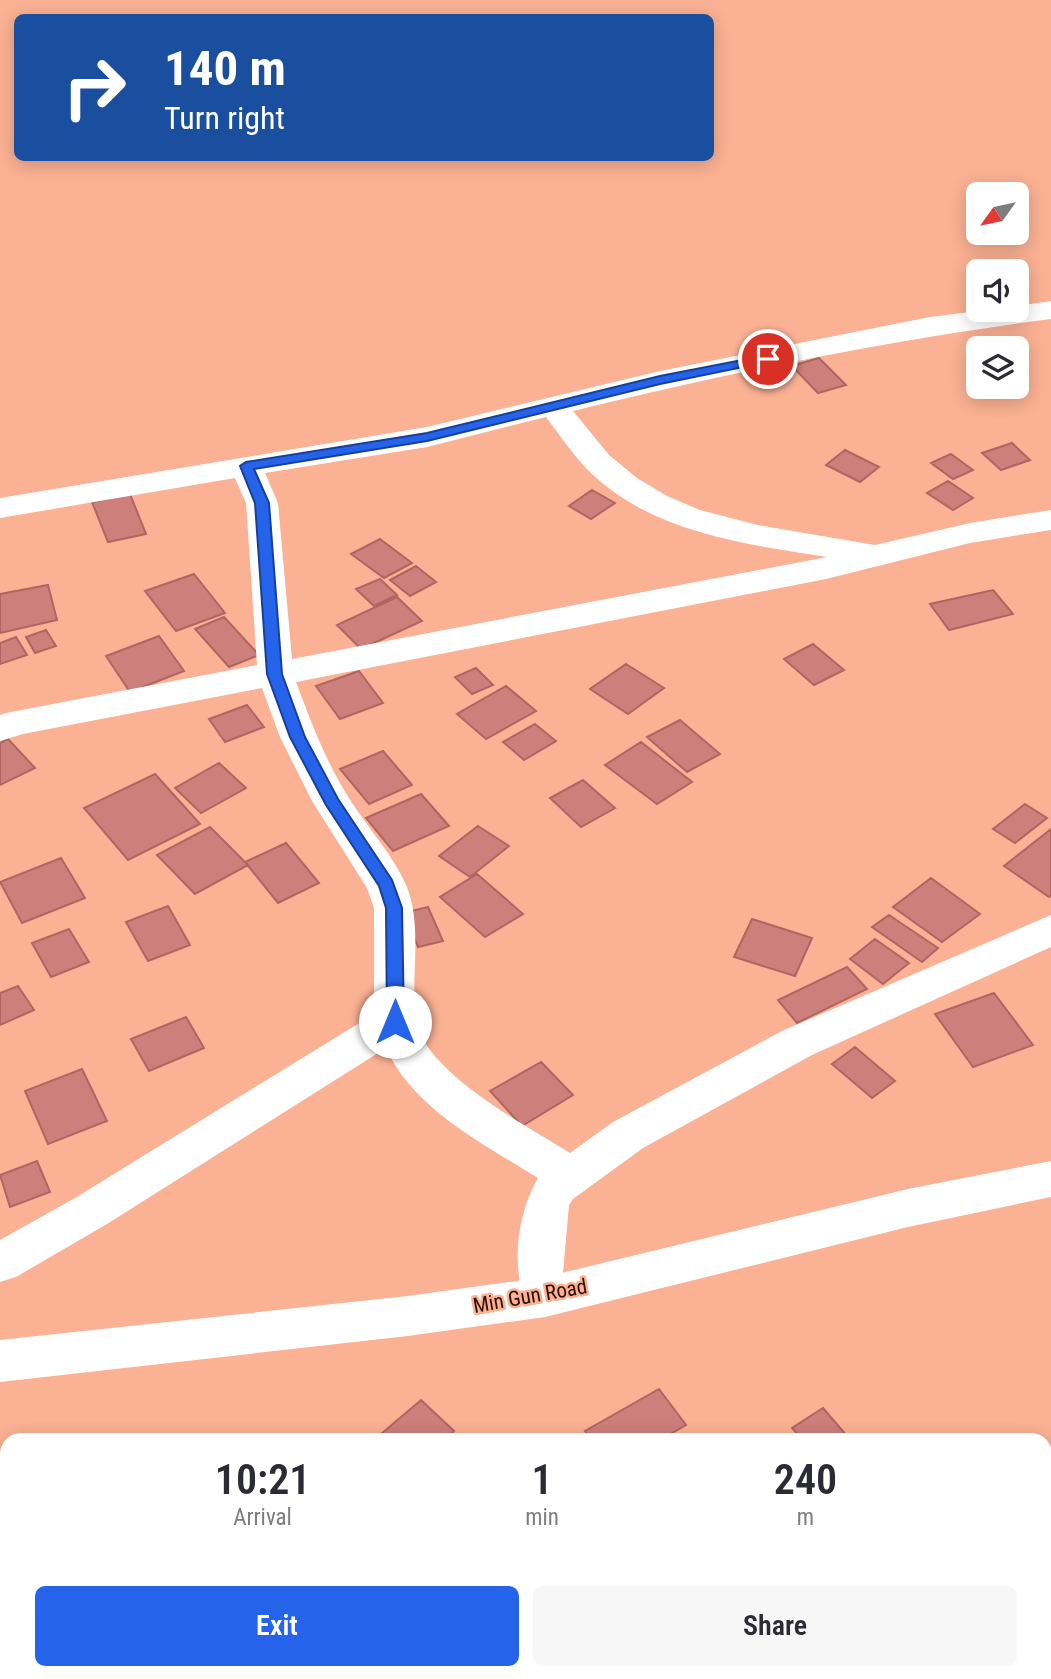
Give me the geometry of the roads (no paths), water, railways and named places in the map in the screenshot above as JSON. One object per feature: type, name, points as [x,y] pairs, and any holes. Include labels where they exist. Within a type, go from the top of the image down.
[{"type":"street","points":[[0,508],[427,437],[660,380],[917,329],[1051,310]]},
{"type":"street","points":[[554,407],[598,462],[637,494],[681,516],[738,531],[879,555]]},
{"type":"street","points":[[246,466],[262,503],[275,674],[298,737],[326,790],[386,885],[394,908],[395,1022],[411,1057],[436,1085],[472,1114],[570,1176]]},
{"type":"street","points":[[0,728],[19,722],[798,573],[970,533],[1051,520]]},
{"type":"street","points":[[545,1297],[540,1273],[547,1203],[557,1186],[570,1176],[628,1135],[797,1043],[1051,930]]},
{"type":"street","points":[[0,1263],[91,1211],[395,1022]]},
{"type":"street","name":"Min Gun Road","points":[[0,1361],[408,1316],[545,1297],[908,1208],[1051,1179]]}]
